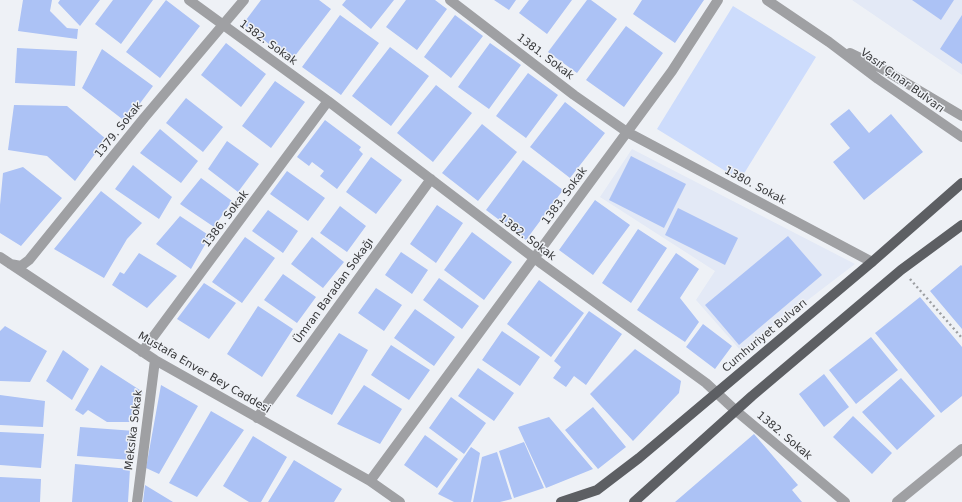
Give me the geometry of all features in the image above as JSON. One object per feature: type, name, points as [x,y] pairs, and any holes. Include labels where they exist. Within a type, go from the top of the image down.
[{"type":"main road","name":"Cumhuriyet Bulvarı","points":[[597,490],[640,458],[716,392],[872,262],[962,183]]},
{"type":"main road","points":[[634,502],[735,410],[901,270],[962,225]]},
{"type":"main road","points":[[561,502],[597,490]]},
{"type":"street","name":"1382. Sokak","points":[[189,0],[328,101],[534,258],[706,383],[735,410],[845,502]]},
{"type":"street","name":"1379. Sokak","points":[[9,264],[21,266],[29,260],[144,118],[244,0]]},
{"type":"street","name":"1381. Sokak","points":[[450,0],[574,95],[627,132]]},
{"type":"street","name":"1383. Sokak","points":[[370,481],[672,71],[718,0]]},
{"type":"street","name":"Vasıf Çınar Bulvarı","points":[[767,0],[829,42],[878,79],[962,137]]},
{"type":"street","name":"Vasıf Çınar Bulvarı","points":[[829,42],[881,68],[962,116]]},
{"type":"street","name":"1386. Sokak","points":[[142,352],[328,101]]},
{"type":"street","name":"1380. Sokak","points":[[627,132],[872,262]]},
{"type":"street","name":"Ümran Baradan Sokağı","points":[[257,418],[430,178]]},
{"type":"street","name":"Mustafa Enver Bey Caddesi","points":[[0,257],[155,360],[370,481],[400,502]]},
{"type":"street","name":"Meksika Sokak","points":[[137,502],[155,360]]},
{"type":"street","points":[[897,502],[962,449]]},
{"type":"street","name":"Cumhuriyet Bulvarı","points":[[579,502],[597,490]]},
{"type":"path","points":[[901,270],[962,338]]},
{"type":"shaded area","points":[[852,0],[962,0],[962,75]]},
{"type":"shaded area","points":[[733,6],[816,57],[740,180],[657,129]]},
{"type":"shaded area","points":[[632,149],[855,264],[741,351],[696,300],[715,271],[600,197]]},
{"type":"building","points":[[23,0],[52,0],[50,11],[67,28],[78,29],[77,39],[18,31]]},
{"type":"building","points":[[60,0],[100,0],[80,26],[58,3]]},
{"type":"building","points":[[113,0],[153,0],[121,44],[95,24]]},
{"type":"building","points":[[166,0],[200,26],[160,78],[126,52]]},
{"type":"building","points":[[261,0],[319,0],[331,9],[291,61],[243,24]]},
{"type":"building","points":[[346,0],[394,0],[371,29],[342,5]]},
{"type":"building","points":[[406,0],[435,0],[447,9],[417,50],[386,27]]},
{"type":"building","points":[[494,0],[516,0],[509,10]]},
{"type":"building","points":[[529,0],[572,0],[547,34],[519,13]]},
{"type":"building","points":[[587,0],[591,0],[617,19],[577,73],[548,52]]},
{"type":"building","points":[[642,0],[704,0],[675,43],[633,14]]},
{"type":"building","points":[[912,0],[954,0],[941,20]]},
{"type":"building","points":[[340,15],[379,43],[341,95],[302,67]]},
{"type":"building","points":[[455,15],[483,36],[451,78],[424,57]]},
{"type":"building","points":[[962,15],[962,64],[940,49]]},
{"type":"building","points":[[626,26],[663,53],[624,107],[586,80]]},
{"type":"building","points":[[226,43],[266,74],[241,107],[201,75]]},
{"type":"building","points":[[490,43],[521,65],[489,109],[458,87]]},
{"type":"building","points":[[390,47],[429,76],[391,126],[352,96]]},
{"type":"building","points":[[17,48],[77,51],[75,86],[15,83]]},
{"type":"building","points":[[102,49],[153,86],[126,122],[82,88]]},
{"type":"building","points":[[528,73],[558,95],[526,138],[496,116]]},
{"type":"building","points":[[275,81],[305,102],[271,148],[242,126]]},
{"type":"building","points":[[436,85],[472,113],[433,162],[397,133]]},
{"type":"building","points":[[186,98],[223,127],[203,152],[166,123]]},
{"type":"building","points":[[565,102],[605,133],[570,178],[530,147]]},
{"type":"building","points":[[14,105],[67,106],[106,139],[75,181],[47,156],[8,150]]},
{"type":"building","points":[[849,109],[869,133],[891,114],[923,152],[864,200],[833,162],[850,148],[830,124]]},
{"type":"building","points":[[325,120],[361,147],[359,150],[363,154],[337,189],[320,176],[324,171],[312,162],[309,166],[297,157]]},
{"type":"building","points":[[482,124],[517,152],[478,201],[442,173]]},
{"type":"building","points":[[160,129],[198,161],[181,183],[140,153]]},
{"type":"building","points":[[227,141],[259,164],[238,192],[208,169]]},
{"type":"building","points":[[631,156],[686,184],[664,228],[609,200]]},
{"type":"building","points":[[371,157],[402,180],[376,214],[346,192]]},
{"type":"building","points":[[523,160],[563,190],[526,240],[486,210]]},
{"type":"building","points":[[133,165],[172,197],[159,219],[115,189]]},
{"type":"building","points":[[23,167],[62,198],[21,246],[0,233],[0,205],[3,173]]},
{"type":"building","points":[[287,171],[325,198],[308,221],[270,194]]},
{"type":"building","points":[[201,178],[232,201],[214,227],[180,204]]},
{"type":"building","points":[[101,191],[142,223],[127,239],[104,278],[54,249]]},
{"type":"building","points":[[595,200],[630,225],[593,275],[559,250]]},
{"type":"building","points":[[437,205],[463,223],[436,263],[410,244]]},
{"type":"building","points":[[340,206],[366,226],[347,252],[320,233]]},
{"type":"building","points":[[678,208],[738,238],[725,265],[665,235]]},
{"type":"building","points":[[268,210],[298,231],[283,253],[252,231]]},
{"type":"building","points":[[180,216],[210,236],[191,269],[156,244]]},
{"type":"building","points":[[638,229],[667,248],[631,303],[602,283]]},
{"type":"building","points":[[472,232],[512,262],[484,300],[444,270]]},
{"type":"building","points":[[788,236],[822,275],[739,345],[705,305]]},
{"type":"building","points":[[245,237],[275,258],[242,303],[212,282]]},
{"type":"building","points":[[312,237],[344,262],[323,288],[291,264]]},
{"type":"building","points":[[401,252],[428,270],[412,294],[385,275]]},
{"type":"building","points":[[139,253],[177,276],[147,308],[112,285],[120,272],[124,274]]},
{"type":"building","points":[[676,253],[699,269],[680,298],[699,322],[685,342],[637,310]]},
{"type":"building","points":[[961,265],[962,266],[962,329],[930,291]]},
{"type":"building","points":[[283,274],[316,297],[297,323],[264,300]]},
{"type":"building","points":[[439,278],[479,306],[462,329],[423,300]]},
{"type":"building","points":[[539,280],[584,313],[551,357],[507,324]]},
{"type":"building","points":[[204,283],[236,303],[209,339],[177,319]]},
{"type":"building","points":[[376,288],[402,305],[384,331],[358,313]]},
{"type":"building","points":[[920,297],[962,347],[962,396],[941,413],[875,333]]},
{"type":"building","points":[[258,306],[293,329],[262,377],[227,354]]},
{"type":"building","points":[[415,309],[455,337],[434,366],[394,338]]},
{"type":"building","points":[[589,311],[622,334],[586,385],[574,376],[566,387],[553,378],[561,367],[554,361]]},
{"type":"building","points":[[703,324],[732,346],[715,369],[686,347]]},
{"type":"building","points":[[5,326],[47,351],[30,382],[0,381],[0,331]]},
{"type":"building","points":[[502,331],[540,357],[520,386],[482,360]]},
{"type":"building","points":[[339,333],[368,350],[332,415],[296,396]]},
{"type":"building","points":[[871,337],[898,370],[856,404],[829,370]]},
{"type":"building","points":[[391,345],[430,370],[409,400],[371,375]]},
{"type":"building","points":[[635,349],[681,381],[679,393],[633,441],[590,394]]},
{"type":"building","points":[[63,350],[89,369],[72,400],[46,381]]},
{"type":"building","points":[[101,365],[143,392],[131,422],[107,422],[88,410],[83,415],[75,410]]},
{"type":"building","points":[[478,368],[514,393],[494,421],[458,396]]},
{"type":"building","points":[[824,374],[849,407],[824,427],[799,394]]},
{"type":"building","points":[[901,378],[935,416],[897,450],[862,412]]},
{"type":"building","points":[[161,385],[198,406],[159,474],[146,468]]},
{"type":"building","points":[[364,385],[402,409],[380,444],[337,424]]},
{"type":"building","points":[[0,395],[45,401],[43,427],[0,425]]},
{"type":"building","points":[[451,397],[486,423],[464,454],[429,428]]},
{"type":"building","points":[[593,407],[626,447],[598,469],[565,430]]},
{"type":"building","points":[[211,411],[244,430],[197,497],[169,483]]},
{"type":"building","points":[[853,416],[892,453],[872,474],[833,437]]},
{"type":"building","points":[[549,417],[593,469],[546,488],[518,427]]},
{"type":"building","points":[[80,427],[135,431],[131,460],[77,456]]},
{"type":"building","points":[[0,432],[44,434],[41,468],[0,465]]},
{"type":"building","points":[[754,434],[798,485],[792,490],[802,502],[675,502]]},
{"type":"building","points":[[425,435],[458,459],[437,488],[404,465]]},
{"type":"building","points":[[253,436],[287,457],[261,502],[249,502],[223,486]]},
{"type":"building","points":[[524,442],[544,488],[514,498],[499,451]]},
{"type":"building","points":[[471,447],[480,453],[471,502],[454,502],[438,494]]},
{"type":"building","points":[[497,452],[512,499],[500,502],[473,502],[482,457]]},
{"type":"building","points":[[294,460],[342,489],[334,502],[268,502]]},
{"type":"building","points":[[75,464],[130,469],[128,502],[72,502]]},
{"type":"building","points":[[0,477],[41,479],[40,502],[0,502]]},
{"type":"building","points":[[145,485],[173,502],[143,502]]}]
